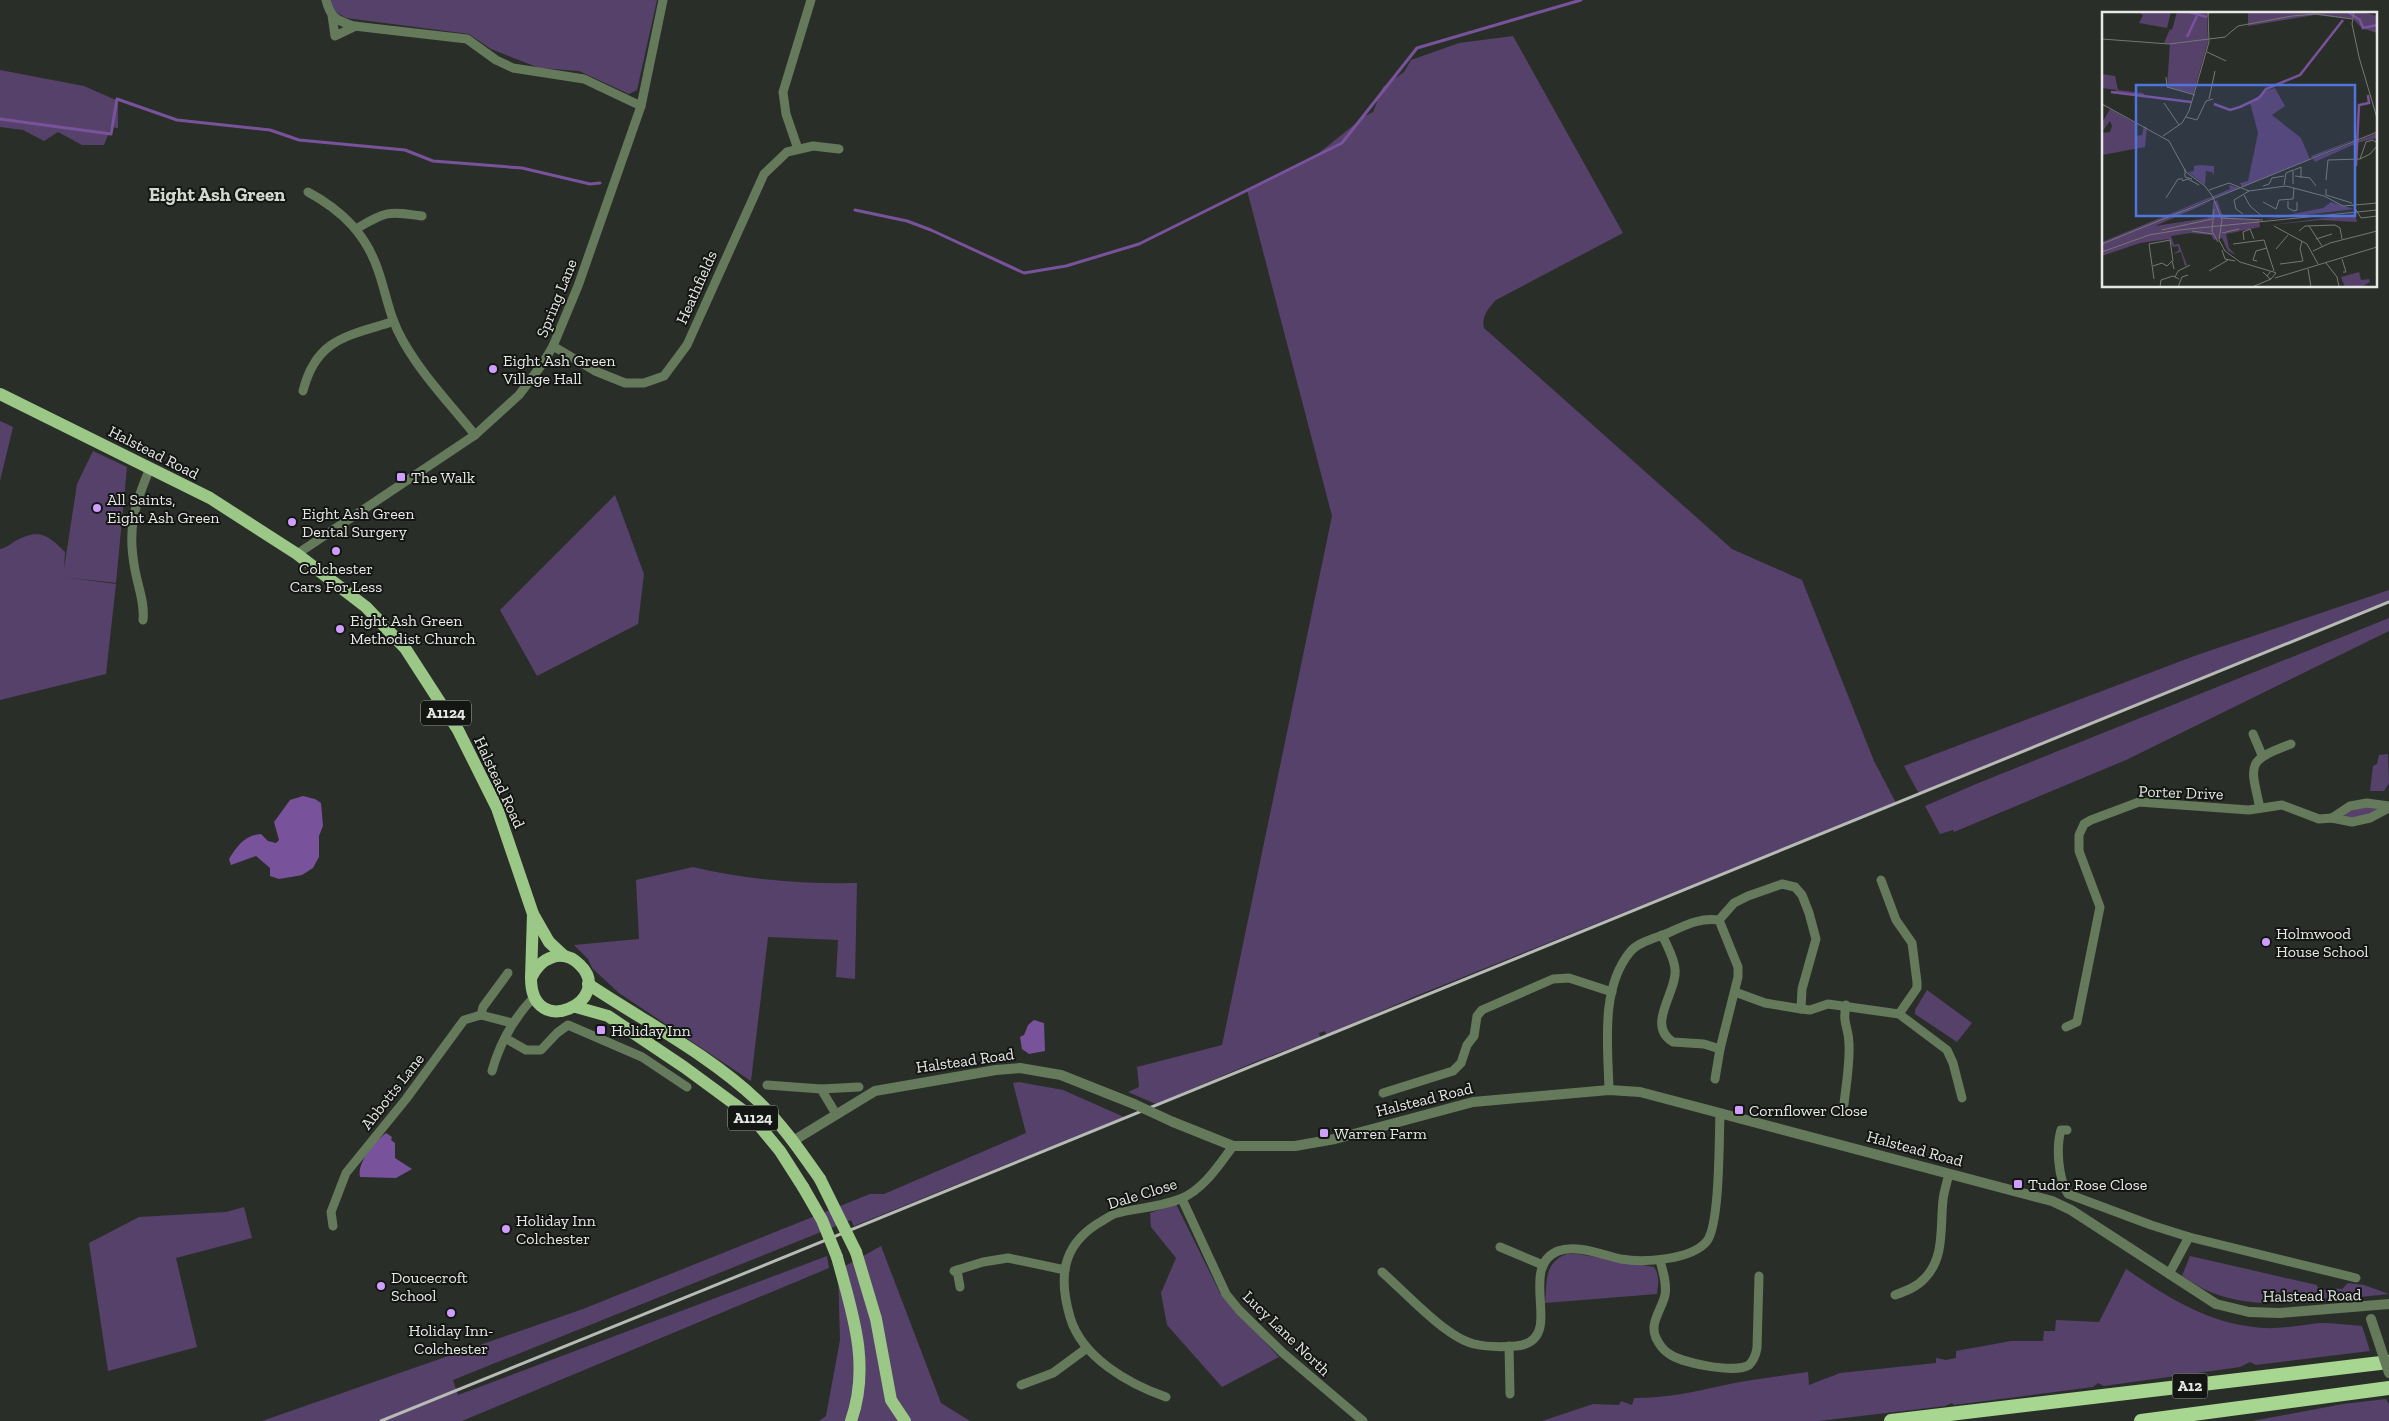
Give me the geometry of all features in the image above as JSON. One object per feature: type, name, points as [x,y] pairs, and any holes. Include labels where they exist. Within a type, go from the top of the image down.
[{"type":"highway","name":"A12","points":[[1891,1421],[2389,1362]]},
{"type":"highway","name":"A12","points":[[2141,1421],[2389,1388]]},
{"type":"main road","name":"Halstead Road","points":[[0,394],[210,498],[297,554],[366,607],[404,648],[458,730],[497,808],[533,914],[549,942],[564,956]]},
{"type":"main road","name":"Halstead Road","points":[[531,978],[533,914]]},
{"type":"main road","points":[[564,956],[575,960],[582,967],[588,984],[584,999],[576,1007],[558,1012],[548,1010],[534,997],[531,978],[535,969],[544,960],[564,956]]},
{"type":"main road","name":"A1124","points":[[588,984],[696,1053],[758,1101],[793,1141],[820,1179],[856,1252],[876,1319],[891,1400],[905,1421]]},
{"type":"main road","name":"A1124","points":[[576,1007],[608,1016],[684,1067],[752,1117],[780,1150],[822,1220],[838,1257],[855,1322],[861,1373],[858,1403],[851,1421]]},
{"type":"street","points":[[326,0],[335,36],[356,26]]},
{"type":"street","name":"Spring Lane","points":[[297,554],[475,435],[519,395],[533,378],[553,346],[578,286],[641,106],[663,0]]},
{"type":"street","points":[[798,150],[786,114],[783,92],[811,0]]},
{"type":"street","points":[[330,13],[337,21],[356,26],[467,39],[496,60],[513,68],[584,79],[641,106]]},
{"type":"street","name":"Heathfields","points":[[553,346],[595,371],[625,383],[644,383],[664,376],[686,345],[764,174],[788,152],[813,146],[839,149]]},
{"type":"street","points":[[308,192],[328,202],[356,229],[368,245],[392,322],[404,344],[475,435]]},
{"type":"street","points":[[356,229],[381,214],[398,212],[422,216]]},
{"type":"street","points":[[303,391],[308,370],[324,350],[341,338],[392,322]]},
{"type":"street","points":[[144,620],[144,610],[135,572],[130,530],[140,491],[150,468]]},
{"type":"street","points":[[2253,734],[2262,755]]},
{"type":"street","points":[[2260,808],[2253,770],[2256,761],[2262,755],[2291,744]]},
{"type":"street","name":"Porter Drive","points":[[2066,1027],[2079,1026],[2100,907],[2080,852],[2079,835],[2084,824],[2139,802],[2249,810],[2282,805],[2319,819],[2332,818],[2352,822],[2370,818],[2389,807]]},
{"type":"street","name":"Porter Drive","points":[[2332,818],[2350,806],[2368,803],[2389,807]]},
{"type":"street","points":[[1881,880],[1896,920],[1912,943],[1917,988],[1899,1014]]},
{"type":"street","points":[[1609,1090],[1607,1017],[1612,992],[1630,950],[1700,920],[1719,920],[1734,903],[1782,884],[1795,887],[1806,904],[1816,939],[1802,990],[1801,1009]]},
{"type":"street","points":[[1715,1079],[1720,1049],[1735,992],[1738,966],[1719,920]]},
{"type":"street","points":[[1662,935],[1676,968],[1662,1021],[1664,1033],[1673,1042],[1704,1044],[1720,1049]]},
{"type":"street","points":[[508,973],[483,1007],[481,1015],[512,1023]]},
{"type":"street","points":[[1383,1093],[1453,1071],[1461,1063],[1467,1046],[1474,1036],[1477,1016],[1482,1010],[1553,979],[1569,978],[1612,992]]},
{"type":"street","points":[[1735,992],[1765,1003],[1801,1009],[1810,1010],[1828,1004],[1846,1005],[1899,1014],[1946,1050],[1953,1063],[1962,1098]]},
{"type":"street","points":[[492,1071],[512,1023],[534,997]]},
{"type":"street","points":[[1844,1104],[1849,1050],[1843,1020],[1846,1005]]},
{"type":"street","name":"Abbotts Lane","points":[[334,1226],[331,1212],[346,1173],[406,1100],[464,1020],[481,1015]]},
{"type":"street","points":[[505,1038],[526,1050],[541,1050],[557,1033],[568,1025],[642,1057],[687,1086]]},
{"type":"street","name":"Halstead Road","points":[[793,1141],[875,1091],[996,1070],[1020,1068],[1061,1075],[1233,1146],[1274,1147],[1314,1144],[1473,1102],[1609,1090],[1640,1092],[2052,1200],[2071,1210],[2216,1304],[2249,1312],[2280,1313],[2368,1307],[2389,1373]]},
{"type":"street","points":[[768,1085],[820,1089],[859,1087]]},
{"type":"street","points":[[820,1089],[836,1114]]},
{"type":"street","points":[[1382,1272],[1446,1330],[1460,1338],[1474,1344],[1526,1346],[1535,1338],[1540,1328],[1540,1275],[1543,1265],[1557,1251],[1568,1249],[1626,1260],[1660,1260],[1699,1247],[1707,1242],[1712,1233],[1714,1221],[1720,1113]]},
{"type":"street","name":"Halstead Road","points":[[2067,1130],[2061,1130],[2058,1140],[2063,1186],[2068,1194],[2151,1226],[2189,1238],[2356,1278]]},
{"type":"street","name":"Dale Close","points":[[1166,1397],[1127,1380],[1087,1348],[1071,1321],[1065,1298],[1065,1270],[1070,1250],[1088,1230],[1115,1214],[1140,1210],[1182,1199],[1208,1178],[1233,1146]]},
{"type":"street","points":[[1895,1295],[1914,1287],[1924,1279],[1938,1259],[1942,1240],[1943,1198],[1949,1174]]},
{"type":"street","name":"Lucy Lane North","points":[[1182,1199],[1226,1294],[1239,1310],[1283,1354],[1363,1421]]},
{"type":"street","points":[[2169,1274],[2189,1238]]},
{"type":"street","points":[[1500,1247],[1543,1265]]},
{"type":"street","points":[[960,1287],[955,1271],[983,1262],[1008,1258],[1065,1270]]},
{"type":"street","points":[[1660,1260],[1665,1294],[1655,1322],[1654,1333],[1656,1339],[1669,1355],[1720,1369],[1736,1370],[1748,1365],[1755,1358],[1757,1348],[1759,1276]]},
{"type":"street","points":[[2368,1307],[2389,1304]]},
{"type":"street","points":[[1509,1346],[1510,1394]]},
{"type":"street","points":[[1022,1385],[1052,1373],[1087,1348]]},
{"type":"shaded area","points":[[329,0],[657,0],[637,90],[629,94],[579,71],[539,68],[491,49],[469,34],[346,18],[331,9]]},
{"type":"shaded area","points":[[1513,36],[1623,233],[1496,300],[1485,316],[1484,328],[1732,549],[1802,580],[1874,761],[1896,803],[1416,996],[1326,1035],[1325,1031],[1319,1033],[1320,1037],[1156,1104],[1128,1092],[1139,1087],[1137,1067],[1222,1045],[1332,516],[1247,190],[1314,157],[1365,116],[1373,112],[1383,87],[1404,72],[1411,60],[1459,43]]},
{"type":"shaded area","points":[[0,70],[84,86],[118,101],[118,128],[111,127],[104,145],[82,145],[58,132],[44,141],[23,130],[0,127]]},
{"type":"shaded area","points":[[0,421],[13,427],[0,481]]},
{"type":"shaded area","points":[[93,451],[127,467],[116,583],[63,577],[116,584],[106,674],[0,700],[0,549],[25,536],[38,534],[49,538],[65,552],[64,569],[77,484]]},
{"type":"shaded area","points":[[615,495],[644,574],[638,624],[537,676],[500,610]]},
{"type":"shaded area","points":[[2389,590],[2389,603],[1919,794],[1904,766],[2197,655]]},
{"type":"shaded area","points":[[2389,618],[2389,631],[2126,760],[1954,832],[1953,830],[1940,834],[1925,806],[1976,784]]},
{"type":"shaded area","points":[[2388,754],[2389,783],[2384,791],[2370,791],[2373,766],[2377,764],[2379,755]]},
{"type":"shaded area","points":[[303,796],[315,799],[321,803],[323,826],[319,836],[319,857],[313,868],[302,875],[279,879],[270,876],[270,868],[256,856],[231,865],[229,859],[232,854],[250,836],[261,834],[268,841],[276,843],[279,840],[274,822],[290,800]]},
{"type":"shaded area","points":[[2368,805],[2378,809],[2362,817],[2344,816],[2353,807]]},
{"type":"shaded area","points":[[693,867],[774,880],[815,883],[857,883],[855,979],[836,977],[838,940],[768,937],[751,1081],[619,993],[592,968],[588,959],[574,945],[639,939],[636,880]]},
{"type":"shaded area","points":[[1927,990],[1972,1023],[1957,1042],[1915,1014],[1915,1010]]},
{"type":"shaded area","points":[[1034,1020],[1044,1023],[1045,1051],[1029,1054],[1022,1049],[1020,1037],[1024,1035],[1028,1025]]},
{"type":"shaded area","points":[[1019,1082],[1063,1090],[1124,1117],[854,1226],[851,1220],[453,1380],[458,1395],[827,1256],[829,1268],[462,1421],[262,1421],[583,1309],[870,1194],[884,1194],[1026,1133],[1013,1083]]},
{"type":"shaded area","points":[[386,1133],[392,1137],[391,1140],[395,1143],[395,1158],[412,1169],[396,1178],[360,1177],[364,1158]]},
{"type":"shaded area","points":[[1176,1204],[1220,1293],[1279,1357],[1222,1387],[1167,1325],[1161,1293],[1176,1258],[1151,1227],[1150,1213]]},
{"type":"shaded area","points":[[244,1207],[252,1238],[176,1258],[197,1347],[108,1371],[89,1243],[139,1217],[226,1212]]},
{"type":"shaded area","points":[[881,1246],[941,1403],[970,1421],[819,1421],[826,1416],[840,1340],[838,1270]]},
{"type":"shaded area","points":[[1567,1254],[1578,1254],[1654,1267],[1658,1277],[1657,1294],[1545,1303],[1550,1267],[1554,1262]]},
{"type":"shaded area","points":[[2190,1256],[2317,1285],[2317,1287],[2326,1290],[2328,1288],[2342,1289],[2348,1283],[2364,1285],[2389,1294],[2300,1303],[2254,1302],[2233,1299],[2209,1291],[2182,1276]]},
{"type":"shaded area","points":[[2126,1269],[2174,1300],[2208,1315],[2243,1326],[2263,1328],[2320,1323],[2362,1326],[2370,1351],[2256,1365],[2250,1362],[2240,1367],[2104,1386],[2098,1383],[2093,1387],[1819,1421],[1542,1421],[1593,1404],[1619,1405],[1621,1401],[1632,1405],[1634,1398],[1680,1394],[1746,1381],[1808,1372],[1809,1385],[1840,1373],[1936,1363],[1936,1358],[1946,1360],[1956,1358],[1956,1351],[2011,1341],[2043,1341],[2044,1331],[2055,1331],[2056,1320],[2099,1322]]},
{"type":"shaded area","points":[[2386,1399],[2389,1404],[2389,1421],[2252,1421],[2343,1404]]},
{"type":"waterway","points":[[855,210],[907,221],[931,230],[1024,273],[1066,266],[1139,244],[1342,143],[1417,48],[1581,0]]},
{"type":"waterway","points":[[0,119],[111,134],[117,99],[177,120],[270,130],[299,140],[405,150],[433,161],[522,168],[590,184],[600,183]]},
{"type":"railway","points":[[381,1421],[2389,602]]},
{"type":"place","name":"Eight Ash Green Village Hall","points":[[493,369]]},
{"type":"place","name":"The Walk","points":[[401,477]]},
{"type":"place","name":"All Saints, Eight Ash Green","points":[[97,508]]},
{"type":"place","name":"Eight Ash Green Dental Surgery","points":[[292,522]]},
{"type":"place","name":"Colchester Cars For Less","points":[[336,551]]},
{"type":"place","name":"Eight Ash Green Methodist Church","points":[[340,629]]},
{"type":"place","name":"Holmwood House School","points":[[2266,942]]},
{"type":"place","name":"Holiday Inn","points":[[601,1030]]},
{"type":"place","name":"Cornflower Close","points":[[1739,1110]]},
{"type":"place","name":"Warren Farm","points":[[1324,1133]]},
{"type":"place","name":"Tudor Rose Close","points":[[2018,1184]]},
{"type":"place","name":"Holiday Inn Colchester","points":[[506,1229]]},
{"type":"place","name":"Doucecroft School","points":[[381,1286]]},
{"type":"place","name":"Holiday Inn- Colchester","points":[[451,1313]]},
{"type":"district","name":"Eight Ash Green","points":[[217,194]]}]
